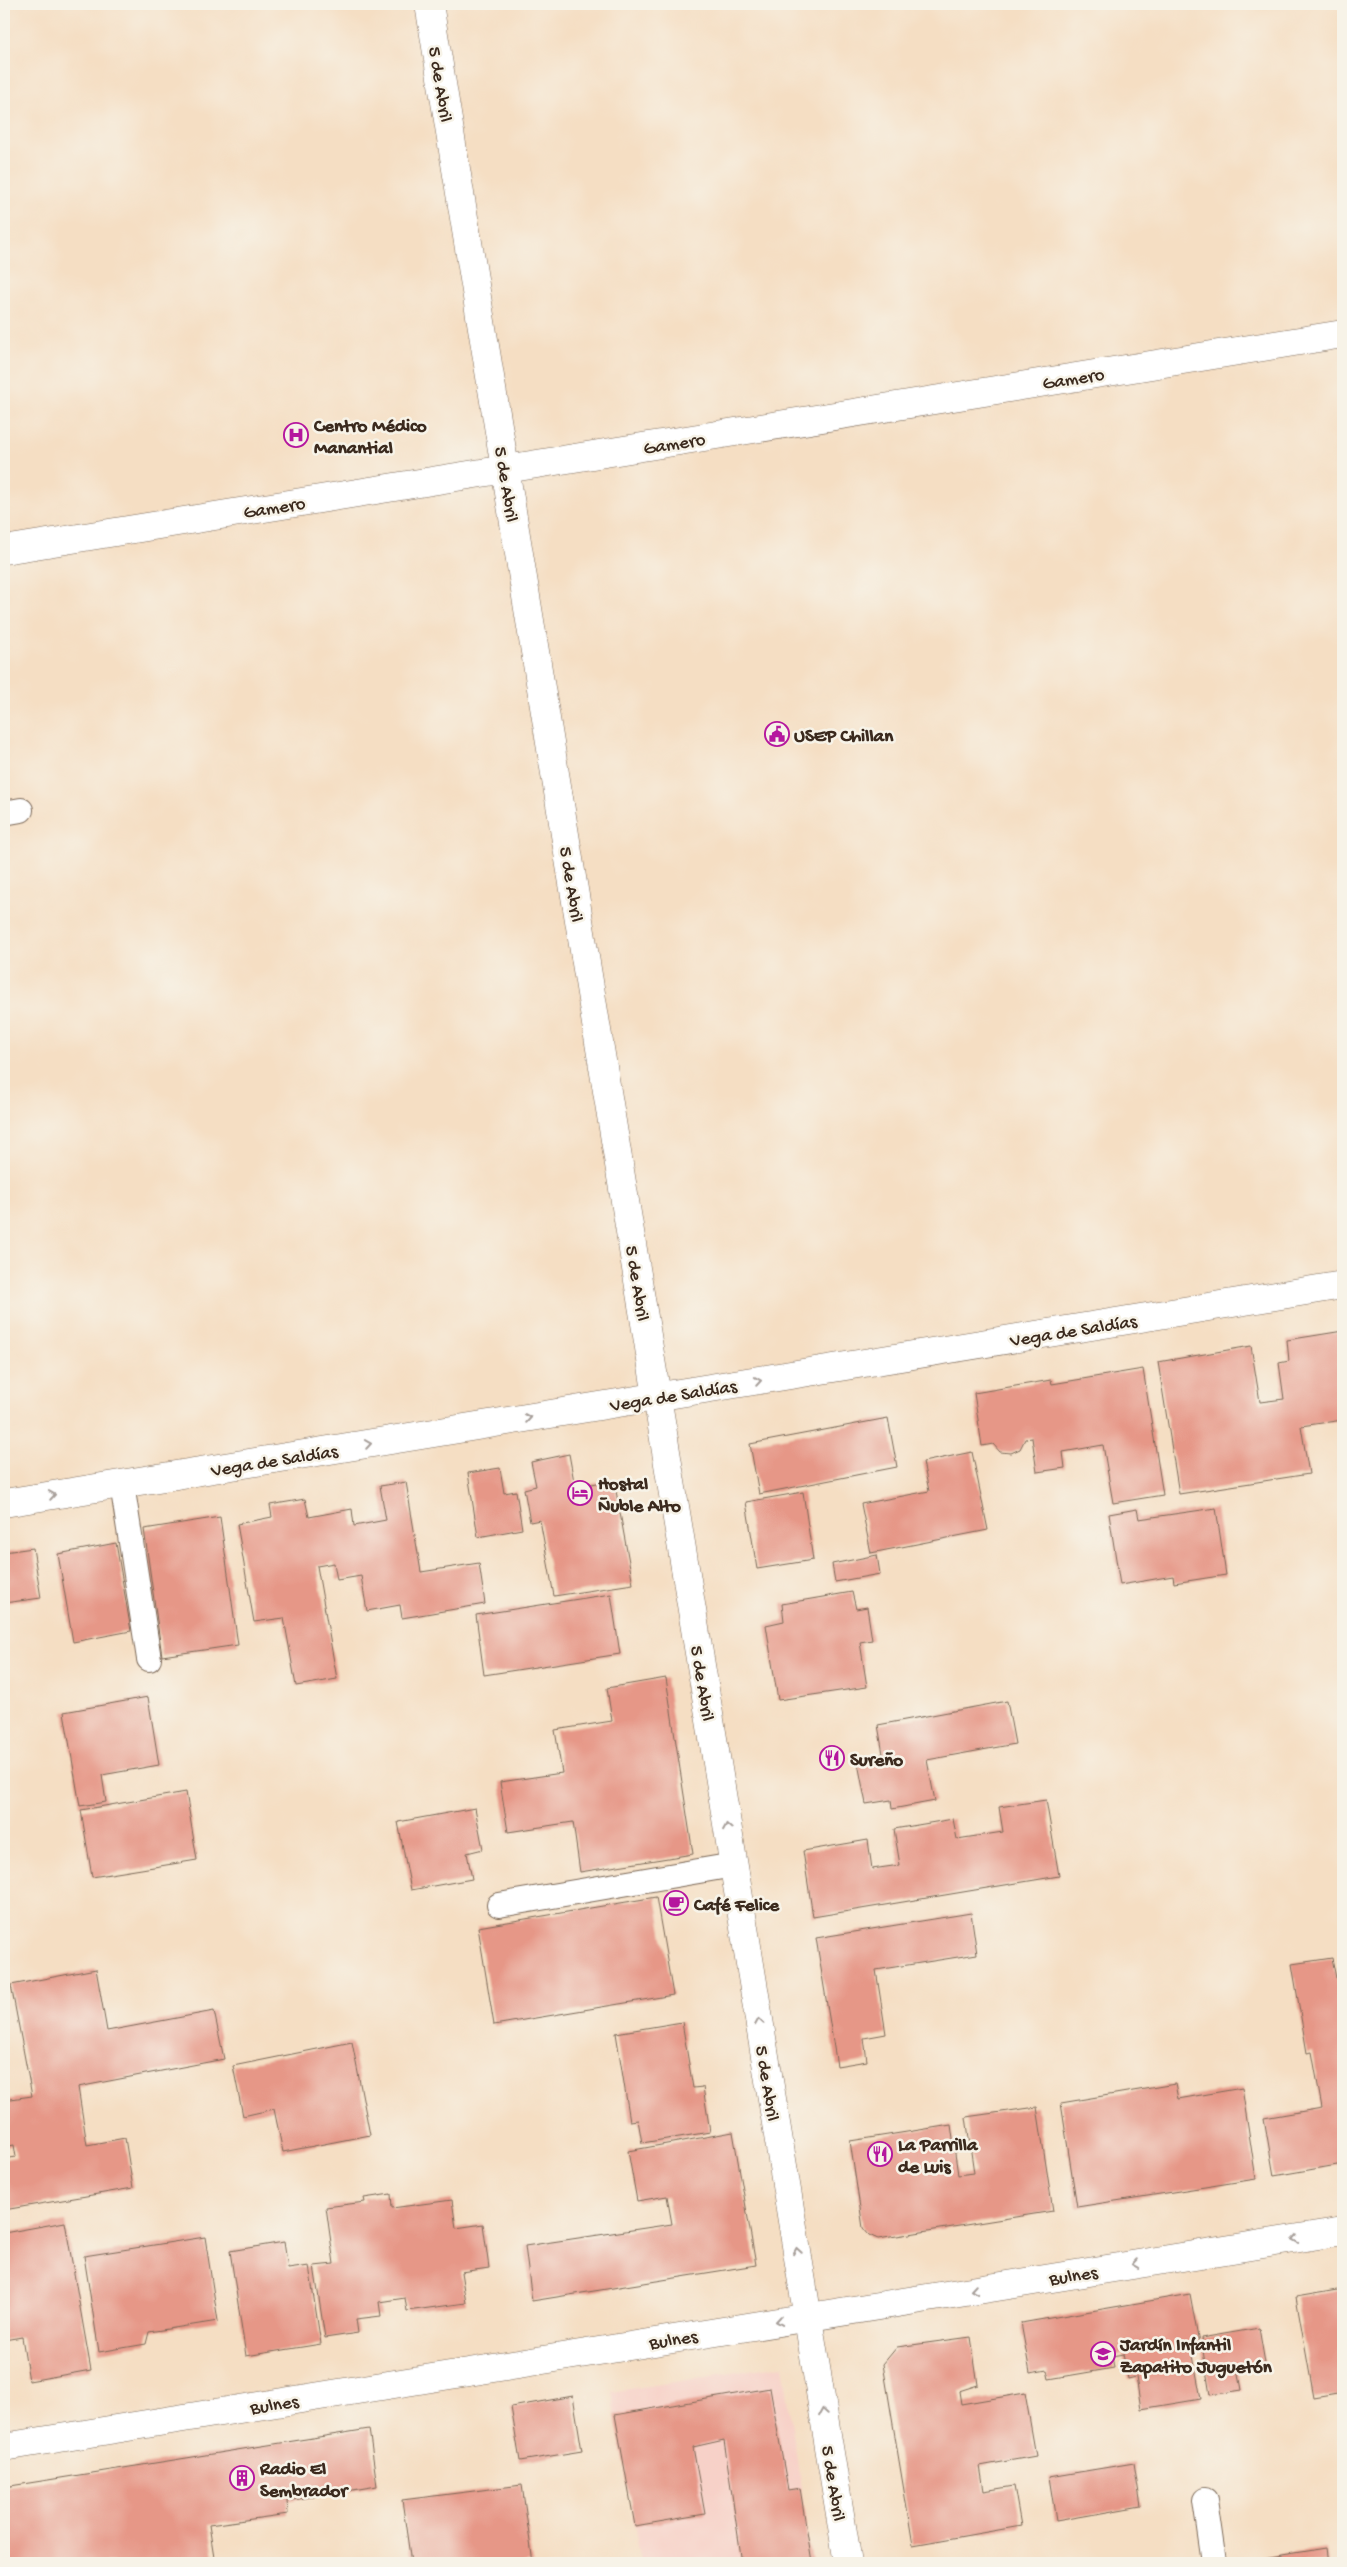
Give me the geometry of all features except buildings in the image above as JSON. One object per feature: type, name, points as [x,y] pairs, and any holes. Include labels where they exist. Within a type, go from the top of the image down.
[{"type":"street","name":"5 de Abril","points":[[429,4],[848,2563]]},
{"type":"street","name":"Gamero","points":[[4,550],[1343,334]]},
{"type":"street","name":"Vega de Saldías","points":[[4,1503],[1343,1286]]},
{"type":"street","name":"Bulnes","points":[[4,2447],[1343,2231]]},
{"type":"lane","points":[[122,1484],[149,1659]]},
{"type":"lane","points":[[499,1905],[734,1865]]},
{"type":"lane","points":[[1205,2500],[1214,2563]]},
{"type":"shaded area","points":[[783,2365],[812,2563],[641,2563],[611,2392]]},
{"type":"place","name":"Centro Médico Manantial","points":[[296,435]]},
{"type":"place","name":"USEP Chillan","points":[[777,734]]},
{"type":"place","name":"Hostal Ñuble Alto","points":[[580,1493]]},
{"type":"place","name":"Sureño","points":[[832,1758]]},
{"type":"place","name":"Café Felice","points":[[676,1903]]},
{"type":"place","name":"La Parrilla de Luis","points":[[880,2154]]},
{"type":"place","name":"Jardín Infantil Zapatito Juguetón","points":[[1103,2354]]},
{"type":"place","name":"Radio El Sembrador","points":[[242,2478]]}]
